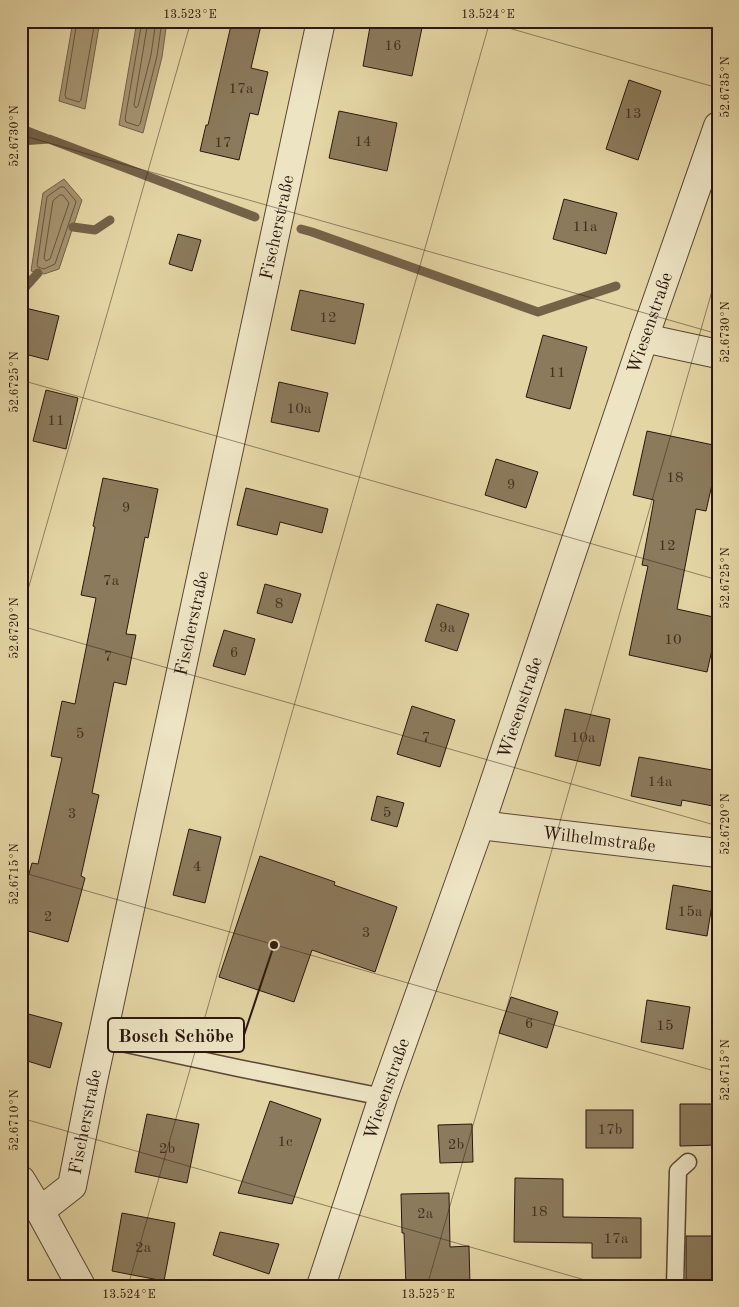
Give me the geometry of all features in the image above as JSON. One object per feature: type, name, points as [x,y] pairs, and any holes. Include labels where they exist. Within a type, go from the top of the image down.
[{"type":"street","name":"Fischerstraße","points":[[40,1211],[72,1186],[92,1085],[321,21]]},
{"type":"street","name":"Wiesenstraße","points":[[320,1286],[383,1097],[480,825],[644,338],[718,126]]},
{"type":"street","points":[[644,338],[718,354]]},
{"type":"street","name":"Wilhelmstraße","points":[[480,825],[718,853]]},
{"type":"street","points":[[21,1180],[81,1286]]},
{"type":"lane","points":[[103,1039],[383,1097]]},
{"type":"lane","points":[[675,1286],[678,1170],[688,1162]]},
{"type":"water","points":[[73,21],[100,21],[85,109],[59,101]]},
{"type":"water","points":[[137,21],[167,21],[162,57],[143,133],[119,125]]},
{"type":"water","points":[[64,179],[82,200],[59,269],[44,274],[31,271],[43,193]]},
{"type":"building","points":[[232,21],[262,21],[251,68],[268,72],[258,115],[250,113],[239,160],[200,151],[206,125],[208,125]]},
{"type":"building","points":[[371,21],[411,21],[423,23],[412,76],[363,66]]},
{"type":"building","points":[[629,80],[661,91],[638,160],[606,149]]},
{"type":"building","points":[[339,111],[397,123],[387,171],[329,158]]},
{"type":"building","points":[[564,199],[617,213],[606,254],[553,239]]},
{"type":"building","points":[[178,234],[201,240],[192,271],[169,264]]},
{"type":"building","points":[[300,290],[364,304],[355,344],[291,330]]},
{"type":"building","points":[[21,307],[59,316],[48,360],[21,353]]},
{"type":"building","points":[[543,335],[587,347],[570,409],[526,397]]},
{"type":"building","points":[[279,382],[328,393],[319,432],[271,422]]},
{"type":"building","points":[[46,390],[78,398],[66,449],[33,441]]},
{"type":"building","points":[[647,431],[718,446],[718,458],[706,511],[696,509],[677,609],[718,618],[707,672],[629,655],[648,566],[642,565],[654,500],[633,495]]},
{"type":"building","points":[[496,459],[538,472],[526,508],[485,495]]},
{"type":"building","points":[[103,478],[158,489],[148,538],[145,537],[126,634],[136,635],[126,685],[114,682],[92,793],[99,795],[81,876],[85,878],[68,942],[21,929],[21,902],[32,863],[38,864],[62,758],[51,756],[62,701],[75,704],[96,598],[81,595]]},
{"type":"building","points":[[246,488],[328,509],[322,533],[280,522],[277,535],[237,525]]},
{"type":"building","points":[[265,584],[301,594],[292,623],[257,613]]},
{"type":"building","points":[[437,604],[469,614],[457,651],[425,641]]},
{"type":"building","points":[[224,630],[255,639],[245,675],[213,666]]},
{"type":"building","points":[[412,706],[455,720],[440,767],[397,754]]},
{"type":"building","points":[[565,709],[610,719],[600,766],[555,756]]},
{"type":"building","points":[[639,757],[718,771],[718,807],[682,800],[681,806],[631,796]]},
{"type":"building","points":[[377,796],[404,803],[397,827],[371,820]]},
{"type":"building","points":[[189,829],[221,837],[205,903],[173,895]]},
{"type":"building","points":[[260,856],[335,882],[334,885],[397,907],[375,972],[312,950],[294,1002],[219,977]]},
{"type":"building","points":[[673,885],[714,892],[707,936],[666,929]]},
{"type":"building","points":[[511,997],[558,1012],[547,1048],[499,1033]]},
{"type":"building","points":[[647,1000],[690,1007],[683,1049],[641,1042]]},
{"type":"building","points":[[21,1012],[62,1023],[50,1068],[21,1059]]},
{"type":"building","points":[[270,1101],[321,1119],[292,1204],[238,1193]]},
{"type":"building","points":[[680,1104],[718,1104],[718,1145],[680,1146]]},
{"type":"building","points":[[586,1110],[633,1110],[633,1148],[586,1148]]},
{"type":"building","points":[[147,1114],[199,1124],[187,1183],[135,1172]]},
{"type":"building","points":[[472,1124],[473,1162],[440,1163],[438,1125]]},
{"type":"building","points":[[515,1178],[563,1179],[563,1217],[641,1218],[641,1258],[592,1258],[592,1243],[514,1242]]},
{"type":"building","points":[[449,1193],[450,1247],[469,1246],[470,1286],[406,1286],[401,1194]]},
{"type":"building","points":[[122,1213],[175,1223],[164,1281],[112,1271]]},
{"type":"building","points":[[220,1232],[279,1244],[269,1274],[213,1255]]},
{"type":"building","points":[[686,1236],[718,1236],[718,1286],[686,1286]]},
{"type":"waterway","points":[[21,125],[27,131],[45,138]]},
{"type":"waterway","points":[[21,141],[49,139],[255,217]]},
{"type":"waterway","points":[[73,227],[95,230],[110,220]]},
{"type":"waterway","points":[[301,229],[538,312],[616,286]]},
{"type":"waterway","points":[[21,292],[38,273]]},
{"type":"place","name":"Bosch Schöbe","points":[[274,945]]}]
